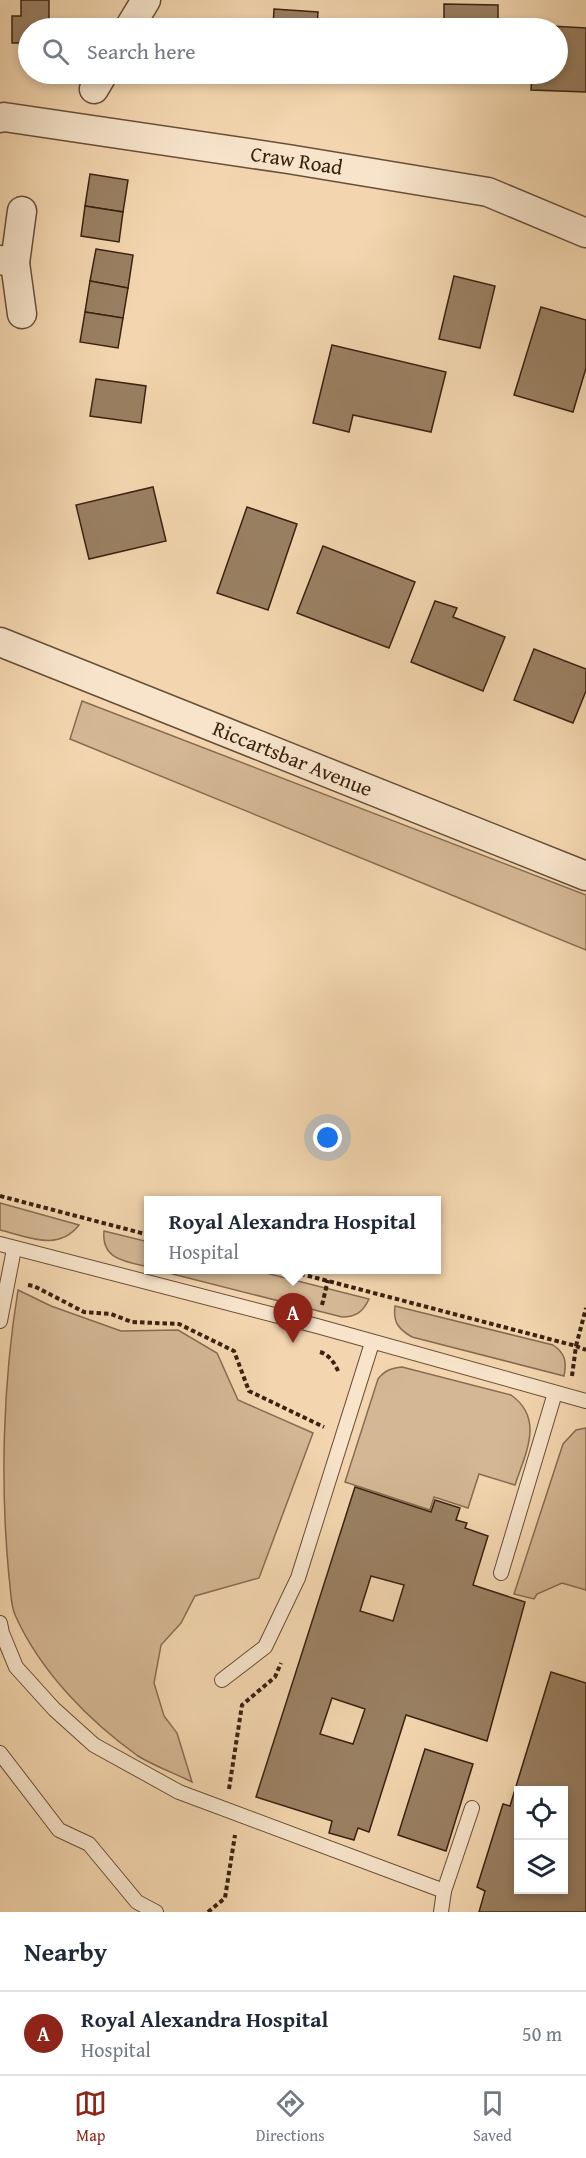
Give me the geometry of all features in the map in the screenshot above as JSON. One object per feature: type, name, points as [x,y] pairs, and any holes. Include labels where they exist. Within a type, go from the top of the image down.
[{"type":"street","points":[[135,18],[146,0]]},
{"type":"street","name":"Craw Road","points":[[0,118],[288,159],[488,192],[586,233]]},
{"type":"street","points":[[22,211],[8,261],[22,314]]},
{"type":"street","name":"Riccartsbar Avenue","points":[[0,642],[586,876]]},
{"type":"lane","points":[[0,1244],[316,1326],[580,1399]]},
{"type":"lane","points":[[0,1321],[14,1249]]},
{"type":"lane","points":[[222,1680],[265,1647],[298,1578],[372,1343]]},
{"type":"lane","points":[[501,1573],[555,1393]]},
{"type":"lane","points":[[1,1630],[16,1667],[54,1709],[94,1745],[179,1792],[444,1891]]},
{"type":"lane","points":[[0,1753],[59,1830],[89,1844],[137,1902],[156,1912]]},
{"type":"lane","points":[[441,1912],[444,1891],[472,1808]]},
{"type":"path","points":[[0,1196],[144,1234]]},
{"type":"path","points":[[305,1274],[586,1350]]},
{"type":"path","points":[[328,1280],[311,1349],[326,1354],[340,1375],[339,1382]]},
{"type":"path","points":[[7,1282],[34,1286],[84,1312],[111,1314],[132,1322],[180,1324],[234,1351],[249,1391],[328,1429]]},
{"type":"path","points":[[580,1399],[571,1371],[586,1308]]},
{"type":"path","points":[[208,1912],[225,1898],[242,1705],[275,1677],[283,1656]]},
{"type":"shaded area","points":[[82,701],[586,895],[586,950],[70,739]]},
{"type":"shaded area","points":[[0,1203],[79,1225],[62,1238],[32,1239],[0,1230]]},
{"type":"shaded area","points":[[104,1231],[144,1241],[144,1266],[117,1258],[111,1254],[104,1241]]},
{"type":"shaded area","points":[[173,1274],[270,1274],[369,1299],[358,1313],[342,1317]]},
{"type":"shaded area","points":[[18,1290],[51,1306],[121,1331],[178,1330],[217,1353],[238,1400],[313,1433],[259,1578],[195,1596],[181,1623],[161,1645],[154,1683],[164,1716],[177,1733],[192,1782],[138,1756],[84,1711],[39,1657],[14,1613],[4,1506],[4,1433],[9,1361]]},
{"type":"shaded area","points":[[395,1306],[553,1345],[564,1358],[564,1376],[412,1337],[398,1325]]},
{"type":"shaded area","points":[[402,1367],[511,1395],[521,1404],[530,1426],[530,1437],[515,1485],[479,1474],[468,1508],[434,1497],[430,1510],[345,1482],[378,1379],[389,1370]]},
{"type":"shaded area","points":[[586,1428],[586,1590],[562,1583],[537,1594],[534,1599],[514,1594],[563,1444],[576,1430]]},
{"type":"building","points":[[21,0],[49,0],[49,18],[18,18],[18,43],[12,43],[12,16],[21,16]]},
{"type":"building","points":[[444,4],[498,5],[498,18],[444,18]]},
{"type":"building","points":[[274,9],[318,12],[318,18],[274,18]]},
{"type":"building","points":[[568,27],[586,28],[586,92],[531,90],[531,84],[568,84]]},
{"type":"building","points":[[90,174],[128,180],[123,212],[85,206]]},
{"type":"building","points":[[85,206],[123,212],[119,242],[81,236]]},
{"type":"building","points":[[96,249],[133,255],[128,288],[90,281]]},
{"type":"building","points":[[454,276],[495,286],[480,348],[439,339]]},
{"type":"building","points":[[90,281],[128,288],[123,318],[85,312]]},
{"type":"building","points":[[541,307],[586,320],[586,368],[573,412],[514,395]]},
{"type":"building","points":[[85,312],[123,318],[118,348],[80,342]]},
{"type":"building","points":[[332,345],[446,372],[431,432],[353,415],[349,432],[313,423]]},
{"type":"building","points":[[96,379],[146,386],[141,423],[90,416]]},
{"type":"building","points":[[153,487],[166,541],[89,559],[76,505]]},
{"type":"building","points":[[247,507],[297,524],[268,610],[217,593]]},
{"type":"building","points":[[323,546],[415,582],[389,648],[297,613]]},
{"type":"building","points":[[435,601],[457,608],[453,617],[505,637],[483,691],[411,662]]},
{"type":"building","points":[[534,649],[586,669],[586,691],[573,723],[514,700]]},
{"type":"building","points":[[355,1487],[431,1512],[435,1500],[460,1508],[456,1520],[467,1523],[465,1528],[488,1536],[473,1585],[525,1602],[487,1741],[406,1715],[369,1832],[358,1828],[354,1840],[329,1833],[332,1821],[256,1797]],"holes":[[[371,1576],[404,1585],[393,1621],[360,1611]],[[332,1698],[365,1709],[353,1744],[320,1734]]]},
{"type":"building","points":[[551,1672],[586,1683],[586,1912],[479,1912],[485,1891],[477,1887],[503,1804],[510,1806],[514,1793],[514,1894],[568,1894],[568,1786],[516,1786]]},
{"type":"building","points":[[425,1749],[473,1764],[446,1851],[398,1835]]},
{"type":"place","name":"Royal Alexandra Hospital","points":[[293,1343]]}]
